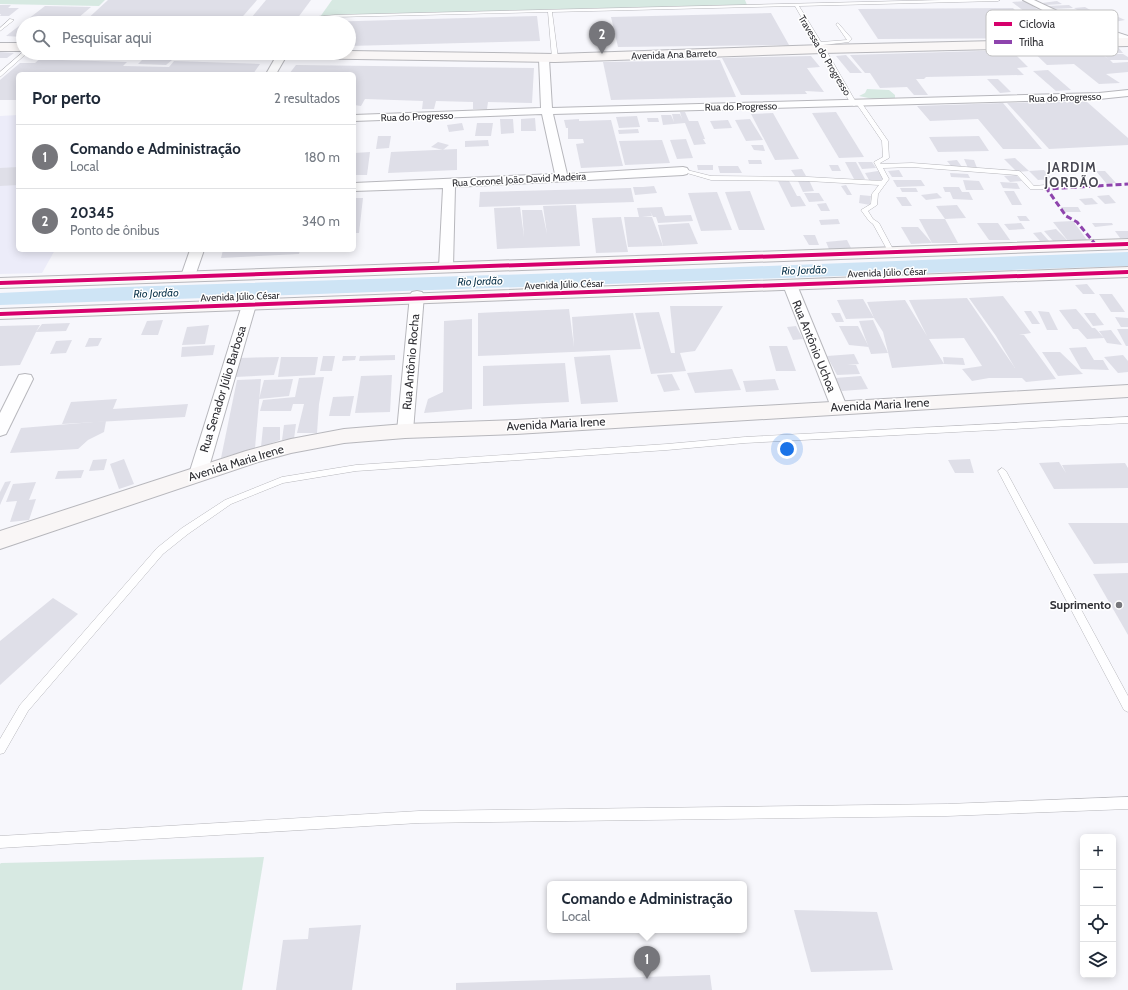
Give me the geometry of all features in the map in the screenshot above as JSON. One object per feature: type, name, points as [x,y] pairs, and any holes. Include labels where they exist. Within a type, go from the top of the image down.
[{"type":"street","points":[[1027,0],[1048,10]]},
{"type":"street","points":[[1118,36],[1128,39]]},
{"type":"street","name":"Avenida Ana Barreto","points":[[1118,39],[1128,39]]},
{"type":"street","name":"Avenida Ana Barreto","points":[[356,55],[550,58],[822,46],[986,42]]},
{"type":"street","points":[[0,47],[16,47]]},
{"type":"street","points":[[550,58],[547,111],[562,177]]},
{"type":"street","points":[[272,72],[279,60]]},
{"type":"street","name":"Rua do Progresso","points":[[356,118],[547,111],[857,104],[1128,94]]},
{"type":"street","name":"Rua Coronel João David Madeira","points":[[356,187],[449,184],[683,171]]},
{"type":"street","points":[[446,268],[449,184]]},
{"type":"street","name":"Avenida Júlio César","points":[[0,283],[419,270],[1128,244]]},
{"type":"street","points":[[188,276],[196,252]]},
{"type":"street","name":"Rua Antônio Rocha","points":[[405,431],[419,270]]},
{"type":"street","name":"Avenida Júlio César","points":[[0,314],[417,297],[1128,272]]},
{"type":"street","name":"Rua Antônio Uchoa","points":[[790,285],[838,407]]},
{"type":"street","name":"Rua Senador Júlio Barbosa","points":[[198,474],[249,305]]},
{"type":"street","points":[[0,430],[25,379]]},
{"type":"street","name":"Avenida Maria Irene","points":[[0,540],[253,456],[291,446],[344,436],[405,431],[1128,391]]},
{"type":"lane","points":[[770,6],[787,0]]},
{"type":"lane","points":[[335,16],[998,0]]},
{"type":"lane","name":"Travessa do Progresso","points":[[796,6],[857,104],[885,141],[886,158],[877,162],[880,166]]},
{"type":"lane","points":[[550,12],[550,58]]},
{"type":"lane","points":[[0,30],[12,20]]},
{"type":"lane","points":[[822,46],[849,41],[850,39],[838,24]]},
{"type":"lane","points":[[0,75],[3,69],[16,60]]},
{"type":"lane","points":[[892,253],[876,223],[871,220],[864,210],[874,205],[875,194],[886,179],[880,166],[912,165],[1019,174],[1032,188],[1045,187],[1047,189]]},
{"type":"lane","points":[[683,171],[711,178],[808,179],[884,183]]},
{"type":"lane","points":[[0,749],[24,708],[160,551],[185,530],[228,502],[282,480],[356,468],[667,447],[745,440],[1128,420]]},
{"type":"lane","points":[[1002,471],[1128,707]]},
{"type":"lane","points":[[0,842],[419,817],[947,810],[1128,803]]},
{"type":"shaded area","points":[[0,0],[105,0],[99,6],[0,4]]},
{"type":"shaded area","points":[[332,0],[745,0],[747,5],[356,16],[321,16]]},
{"type":"shaded area","points":[[867,89],[889,90],[895,95],[895,100],[882,101],[859,96],[865,93]]},
{"type":"shaded area","points":[[16,115],[16,252],[54,252],[42,273],[0,274],[0,116]]},
{"type":"shaded area","points":[[264,857],[242,990],[0,990],[1,863]]},
{"type":"water","name":"Rio Jordão","points":[[1128,252],[1128,266],[0,305],[0,293],[124,287],[715,268]]},
{"type":"building","points":[[108,0],[257,0],[243,16],[91,16]]},
{"type":"building","points":[[266,0],[311,0],[299,16],[253,16]]},
{"type":"building","points":[[1026,1],[1038,10],[1022,10],[1012,2]]},
{"type":"building","points":[[1057,1],[1062,4],[1046,5],[1042,3]]},
{"type":"building","points":[[0,5],[11,5],[8,8],[19,8],[9,16],[0,16]]},
{"type":"building","points":[[1069,5],[1073,8],[1052,9],[1047,6]]},
{"type":"building","points":[[45,6],[91,7],[80,16],[32,16]]},
{"type":"building","points":[[1085,7],[1090,10],[1078,10],[1074,8]]},
{"type":"building","points":[[1013,8],[1015,10],[986,10],[986,38],[878,39],[858,9]]},
{"type":"building","points":[[771,13],[789,45],[618,47],[611,17]]},
{"type":"building","points":[[537,16],[540,41],[356,46],[356,21]]},
{"type":"building","points":[[1118,17],[1125,20],[1118,21]]},
{"type":"building","points":[[16,28],[16,37],[6,36]]},
{"type":"building","points":[[1118,47],[1123,53],[1118,53]]},
{"type":"building","points":[[986,51],[986,56],[1017,56],[1028,67],[1017,68],[1024,75],[926,77],[924,79],[916,79],[928,95],[914,95],[907,87],[880,88],[870,73],[865,73],[850,55]]},
{"type":"building","points":[[0,52],[14,53],[7,58],[0,58]]},
{"type":"building","points":[[1118,54],[1123,54],[1128,57],[1128,60],[1110,60],[1113,63],[1128,62],[1128,72],[1106,74],[1120,83],[1099,84],[1074,64],[1047,65],[1038,56],[1104,56],[1108,59],[1105,56],[1118,56]]},
{"type":"building","points":[[846,55],[862,73],[850,73],[836,56]]},
{"type":"building","points":[[811,56],[820,67],[807,68],[824,92],[805,91],[807,94],[741,95],[722,58]]},
{"type":"building","points":[[38,60],[62,60],[127,62],[123,66],[169,67],[174,61],[260,64],[254,72],[16,72],[16,100],[0,100],[0,80],[20,63],[35,63]]},
{"type":"building","points":[[142,60],[172,60],[166,65],[138,64]]},
{"type":"building","points":[[720,60],[736,97],[611,100],[603,62]]},
{"type":"building","points":[[296,65],[534,68],[532,103],[488,102],[487,109],[473,109],[473,102],[436,101],[434,109],[422,109],[423,101],[365,99],[361,106],[356,105],[356,72],[291,72]]},
{"type":"building","points":[[1048,70],[1071,90],[1056,91],[1033,71]]},
{"type":"building","points":[[987,79],[998,79],[1011,92],[1000,93]]},
{"type":"building","points":[[1086,101],[1128,138],[1128,145],[1049,149],[1007,103]]},
{"type":"building","points":[[1003,103],[1042,149],[1003,149],[978,119],[930,121],[917,106]]},
{"type":"building","points":[[680,112],[685,112],[689,121],[698,121],[706,144],[694,145],[685,123],[663,125],[661,115],[671,115],[674,122],[672,114],[680,114],[682,119]]},
{"type":"building","points":[[836,112],[864,157],[839,158],[812,113]]},
{"type":"building","points":[[773,113],[799,159],[775,160],[751,114]]},
{"type":"building","points":[[637,116],[640,127],[619,128],[616,117]]},
{"type":"building","points":[[535,118],[536,131],[521,131],[521,119]]},
{"type":"building","points":[[647,118],[658,118],[659,122],[648,122]]},
{"type":"building","points":[[500,119],[513,119],[514,133],[501,134]]},
{"type":"building","points":[[579,119],[579,121],[611,120],[623,166],[581,168],[576,144],[584,143],[583,139],[568,139],[568,128],[566,128],[564,120]]},
{"type":"building","points":[[750,119],[763,140],[746,141],[735,120]]},
{"type":"building","points":[[728,120],[732,128],[714,129],[710,121]]},
{"type":"building","points":[[462,123],[464,130],[449,132],[447,125]]},
{"type":"building","points":[[477,123],[493,123],[491,136],[475,136]]},
{"type":"building","points":[[638,129],[639,133],[619,134],[618,130]]},
{"type":"building","points":[[378,136],[391,136],[389,148],[376,149]]},
{"type":"building","points":[[979,136],[989,151],[938,152],[929,137]]},
{"type":"building","points":[[686,139],[693,158],[677,159],[670,140]]},
{"type":"building","points":[[488,140],[489,146],[465,147],[465,141]]},
{"type":"building","points":[[662,140],[670,163],[625,165],[619,141]]},
{"type":"building","points":[[438,142],[449,145],[443,150],[431,147]]},
{"type":"building","points":[[751,145],[763,145],[765,151],[754,150]]},
{"type":"building","points":[[457,149],[457,170],[388,173],[391,152]]},
{"type":"building","points":[[370,152],[367,175],[356,175],[356,153]]},
{"type":"building","points":[[1015,158],[1029,171],[1017,172],[1004,159]]},
{"type":"building","points":[[964,159],[974,160],[977,168],[968,168]]},
{"type":"building","points":[[748,160],[761,160],[762,164],[749,164]]},
{"type":"building","points":[[957,160],[962,167],[952,167],[947,161]]},
{"type":"building","points":[[845,162],[856,162],[865,179],[854,179]]},
{"type":"building","points":[[858,162],[872,162],[876,168],[862,169]]},
{"type":"building","points":[[697,165],[713,165],[713,170],[698,170]]},
{"type":"building","points":[[829,165],[838,165],[841,171],[832,171]]},
{"type":"building","points":[[718,166],[738,166],[742,173],[720,173]]},
{"type":"building","points":[[16,167],[16,185],[0,186],[0,168]]},
{"type":"building","points":[[802,169],[806,176],[795,176],[791,170]]},
{"type":"building","points":[[899,170],[903,177],[892,177],[888,171]]},
{"type":"building","points":[[1044,170],[1052,179],[1038,180],[1029,171]]},
{"type":"building","points":[[878,171],[884,180],[869,180],[865,173]]},
{"type":"building","points":[[1096,171],[1105,171],[1116,183],[1106,183]]},
{"type":"building","points":[[950,173],[968,174],[970,178],[951,177]]},
{"type":"building","points":[[1016,175],[1022,181],[1010,182],[1004,176]]},
{"type":"building","points":[[809,180],[814,191],[803,192],[798,181]]},
{"type":"building","points":[[893,180],[921,180],[925,186],[897,187]]},
{"type":"building","points":[[963,180],[979,181],[984,190],[966,190]]},
{"type":"building","points":[[778,181],[789,181],[797,196],[800,196],[806,206],[791,207]]},
{"type":"building","points":[[1000,182],[1017,183],[1020,189],[1003,188]]},
{"type":"building","points":[[846,185],[852,195],[847,195],[841,186]]},
{"type":"building","points":[[654,186],[657,193],[635,195],[633,187]]},
{"type":"building","points":[[943,187],[959,187],[962,192],[969,192],[973,200],[953,199],[950,192],[945,192]]},
{"type":"building","points":[[631,188],[634,202],[479,207],[480,192]]},
{"type":"building","points":[[900,188],[916,188],[918,192],[902,192]]},
{"type":"building","points":[[750,191],[765,230],[739,230],[725,192]]},
{"type":"building","points":[[1004,191],[1014,191],[1022,205],[1012,205]]},
{"type":"building","points":[[717,192],[732,230],[701,231],[688,193]]},
{"type":"building","points":[[804,193],[819,193],[824,201],[809,202]]},
{"type":"building","points":[[937,193],[942,198],[926,200],[921,195]]},
{"type":"building","points":[[860,195],[871,196],[870,205],[859,203]]},
{"type":"building","points":[[1109,195],[1116,203],[1105,204],[1097,196]]},
{"type":"building","points":[[896,197],[906,197],[912,206],[902,206]]},
{"type":"building","points":[[356,198],[363,198],[359,233],[356,233]]},
{"type":"building","points":[[1092,198],[1098,204],[1085,205],[1079,199]]},
{"type":"building","points":[[826,203],[830,211],[821,211],[817,204]]},
{"type":"building","points":[[576,205],[580,246],[497,249],[494,208],[520,207],[524,237],[522,210],[542,210],[547,234],[543,206]]},
{"type":"building","points":[[957,205],[966,218],[945,219],[936,206]]},
{"type":"building","points":[[662,207],[665,216],[691,215],[693,221],[658,223],[656,217],[653,217],[650,211],[652,216],[642,217],[652,217],[663,246],[628,247],[624,217],[639,217],[637,208]]},
{"type":"building","points":[[1061,207],[1078,207],[1081,212],[1065,212]]},
{"type":"building","points":[[1017,216],[1026,216],[1030,221],[1020,221]]},
{"type":"building","points":[[621,217],[628,252],[596,253],[592,218]]},
{"type":"building","points":[[838,219],[840,224],[821,225],[819,220]]},
{"type":"building","points":[[919,219],[945,219],[958,243],[932,243]]},
{"type":"building","points":[[1073,221],[1087,240],[1068,241],[1053,222]]},
{"type":"building","points":[[689,223],[698,244],[663,246],[658,225]]},
{"type":"building","points":[[977,223],[998,223],[1010,240],[989,240]]},
{"type":"building","points":[[1021,223],[1025,229],[1009,230],[1004,224]]},
{"type":"building","points":[[1092,223],[1112,223],[1113,225],[1095,227]]},
{"type":"building","points":[[901,227],[918,227],[932,243],[911,244]]},
{"type":"building","points":[[1056,229],[1068,241],[1053,241],[1044,231]]},
{"type":"building","points":[[1115,231],[1128,231],[1128,238],[1120,238]]},
{"type":"building","points":[[1041,232],[1049,241],[1040,241],[1033,233]]},
{"type":"building","points":[[803,235],[815,235],[819,245],[809,245]]},
{"type":"building","points":[[847,240],[851,248],[829,249],[826,242]]},
{"type":"building","points":[[222,252],[300,252],[299,254],[221,258]]},
{"type":"building","points":[[1087,284],[1095,294],[1083,294],[1075,285]]},
{"type":"building","points":[[1099,294],[1112,294],[1125,312],[1111,312]]},
{"type":"building","points":[[1003,296],[1031,333],[1019,335],[1024,335],[1056,379],[1026,382],[1022,378],[989,378],[972,381],[962,369],[982,366],[964,338],[929,339],[944,364],[892,368],[883,332],[874,318],[867,302],[905,300],[927,336],[909,300],[967,298],[1015,368],[996,336],[969,298]]},
{"type":"building","points":[[863,299],[874,318],[846,319],[837,300]]},
{"type":"building","points":[[670,306],[723,306],[695,351],[680,353],[686,371],[651,374],[635,313],[659,312],[671,353],[675,353]]},
{"type":"building","points":[[569,309],[574,347],[572,317],[633,313],[641,349],[478,356],[478,313]]},
{"type":"building","points":[[1076,309],[1092,328],[1095,328],[1104,338],[1087,339],[1078,329],[1073,329],[1059,310]]},
{"type":"building","points":[[1024,311],[1031,311],[1040,324],[1032,324]]},
{"type":"building","points":[[1038,311],[1049,312],[1058,330],[1047,330]]},
{"type":"building","points":[[831,313],[840,313],[844,322],[836,322]]},
{"type":"building","points":[[1084,313],[1095,313],[1104,325],[1093,326]]},
{"type":"building","points":[[1115,317],[1128,318],[1128,327],[1121,327]]},
{"type":"building","points":[[472,319],[472,409],[424,413],[428,399],[443,392],[444,321]]},
{"type":"building","points":[[163,320],[158,335],[141,335],[147,321]]},
{"type":"building","points":[[873,320],[888,353],[871,354],[859,321]]},
{"type":"building","points":[[70,323],[66,331],[36,332],[42,324]]},
{"type":"building","points":[[40,325],[20,365],[0,366],[0,326]]},
{"type":"building","points":[[209,325],[205,344],[182,345],[187,327]]},
{"type":"building","points":[[796,326],[803,339],[793,340],[787,327]]},
{"type":"building","points":[[839,326],[858,326],[869,347],[849,345]]},
{"type":"building","points":[[1117,329],[1128,329],[1128,346],[1126,346]]},
{"type":"building","points":[[1111,330],[1122,345],[1107,343],[1099,331]]},
{"type":"building","points":[[89,338],[102,338],[98,346],[85,347]]},
{"type":"building","points":[[72,340],[66,353],[50,354],[56,341]]},
{"type":"building","points":[[215,345],[213,355],[181,357],[182,347]]},
{"type":"building","points":[[769,346],[787,346],[796,371],[776,371]]},
{"type":"building","points":[[1086,347],[1094,360],[1103,360],[1109,370],[1081,369],[1069,348]]},
{"type":"building","points":[[1042,352],[1060,352],[1083,374],[1058,376]]},
{"type":"building","points":[[854,354],[859,364],[847,365],[856,365],[860,374],[837,375],[827,356]]},
{"type":"building","points":[[395,355],[395,360],[359,361],[360,356]]},
{"type":"building","points":[[610,355],[618,402],[581,404],[574,357]]},
{"type":"building","points":[[1123,355],[1128,361],[1128,372],[1118,373],[1104,357]]},
{"type":"building","points":[[323,356],[335,356],[332,371],[320,371]]},
{"type":"building","points":[[343,356],[356,356],[355,360],[342,361]]},
{"type":"building","points":[[279,357],[274,375],[235,377],[238,358]]},
{"type":"building","points":[[281,357],[318,357],[315,375],[278,377]]},
{"type":"building","points":[[943,357],[963,358],[965,365],[944,364]]},
{"type":"building","points":[[565,363],[569,402],[483,406],[483,366]]},
{"type":"building","points":[[732,369],[741,390],[695,393],[687,373]]},
{"type":"building","points":[[672,374],[680,390],[664,392],[657,375]]},
{"type":"building","points":[[392,375],[390,412],[355,413],[361,376]]},
{"type":"building","points":[[861,376],[868,389],[842,391],[835,378]]},
{"type":"building","points":[[324,377],[319,404],[317,433],[297,433],[304,404],[293,404],[291,411],[260,411],[263,400],[295,397],[299,378]]},
{"type":"building","points":[[261,379],[255,448],[221,458],[237,380]]},
{"type":"building","points":[[293,379],[289,396],[259,399],[264,380]]},
{"type":"building","points":[[775,379],[779,390],[746,392],[743,381]]},
{"type":"building","points":[[354,396],[350,416],[329,416],[333,397]]},
{"type":"building","points":[[117,399],[113,409],[188,404],[185,417],[62,424],[71,402]]},
{"type":"building","points":[[106,421],[104,432],[88,440],[78,449],[10,453],[21,428]]},
{"type":"building","points":[[296,424],[294,439],[282,440],[284,425]]},
{"type":"building","points":[[263,427],[280,427],[280,440],[261,447]]},
{"type":"building","points":[[107,459],[104,470],[89,471],[93,460]]},
{"type":"building","points":[[124,459],[134,484],[119,489],[110,464]]},
{"type":"building","points":[[970,459],[974,473],[955,473],[948,460]]},
{"type":"building","points":[[1059,462],[1066,473],[1062,465],[1125,463],[1128,468],[1128,488],[1054,489],[1039,463]]},
{"type":"building","points":[[84,470],[81,478],[55,479],[58,471]]},
{"type":"building","points":[[11,481],[0,505],[0,492],[5,482]]},
{"type":"building","points":[[36,482],[29,500],[36,499],[29,520],[10,522],[17,501],[6,502],[13,484]]},
{"type":"building","points":[[1068,523],[1128,523],[1128,563],[1094,564]]},
{"type":"building","name":"Suprimento","points":[[1128,573],[1128,635],[1093,574]]},
{"type":"building","points":[[53,598],[78,614],[0,685],[0,641]]},
{"type":"building","points":[[794,910],[877,912],[893,970],[811,972]]},
{"type":"building","points":[[361,925],[352,990],[276,990],[283,940],[308,939],[309,928]]},
{"type":"building","points":[[710,975],[712,990],[456,990],[456,983]]},
{"type":"marked path","points":[[1096,245],[1077,222],[1066,216],[1047,189],[1128,184]]},
{"type":"cycle path","points":[[0,283],[1128,244]]},
{"type":"cycle path","points":[[0,314],[1128,272]]},
{"type":"place","name":"20345","points":[[602,54]]},
{"type":"place","name":"Suprimento","points":[[1119,605]]},
{"type":"place","name":"Comando e Administração","points":[[647,979]]},
{"type":"district","name":"JARDIM JORDÃO","points":[[1072,174]]}]
